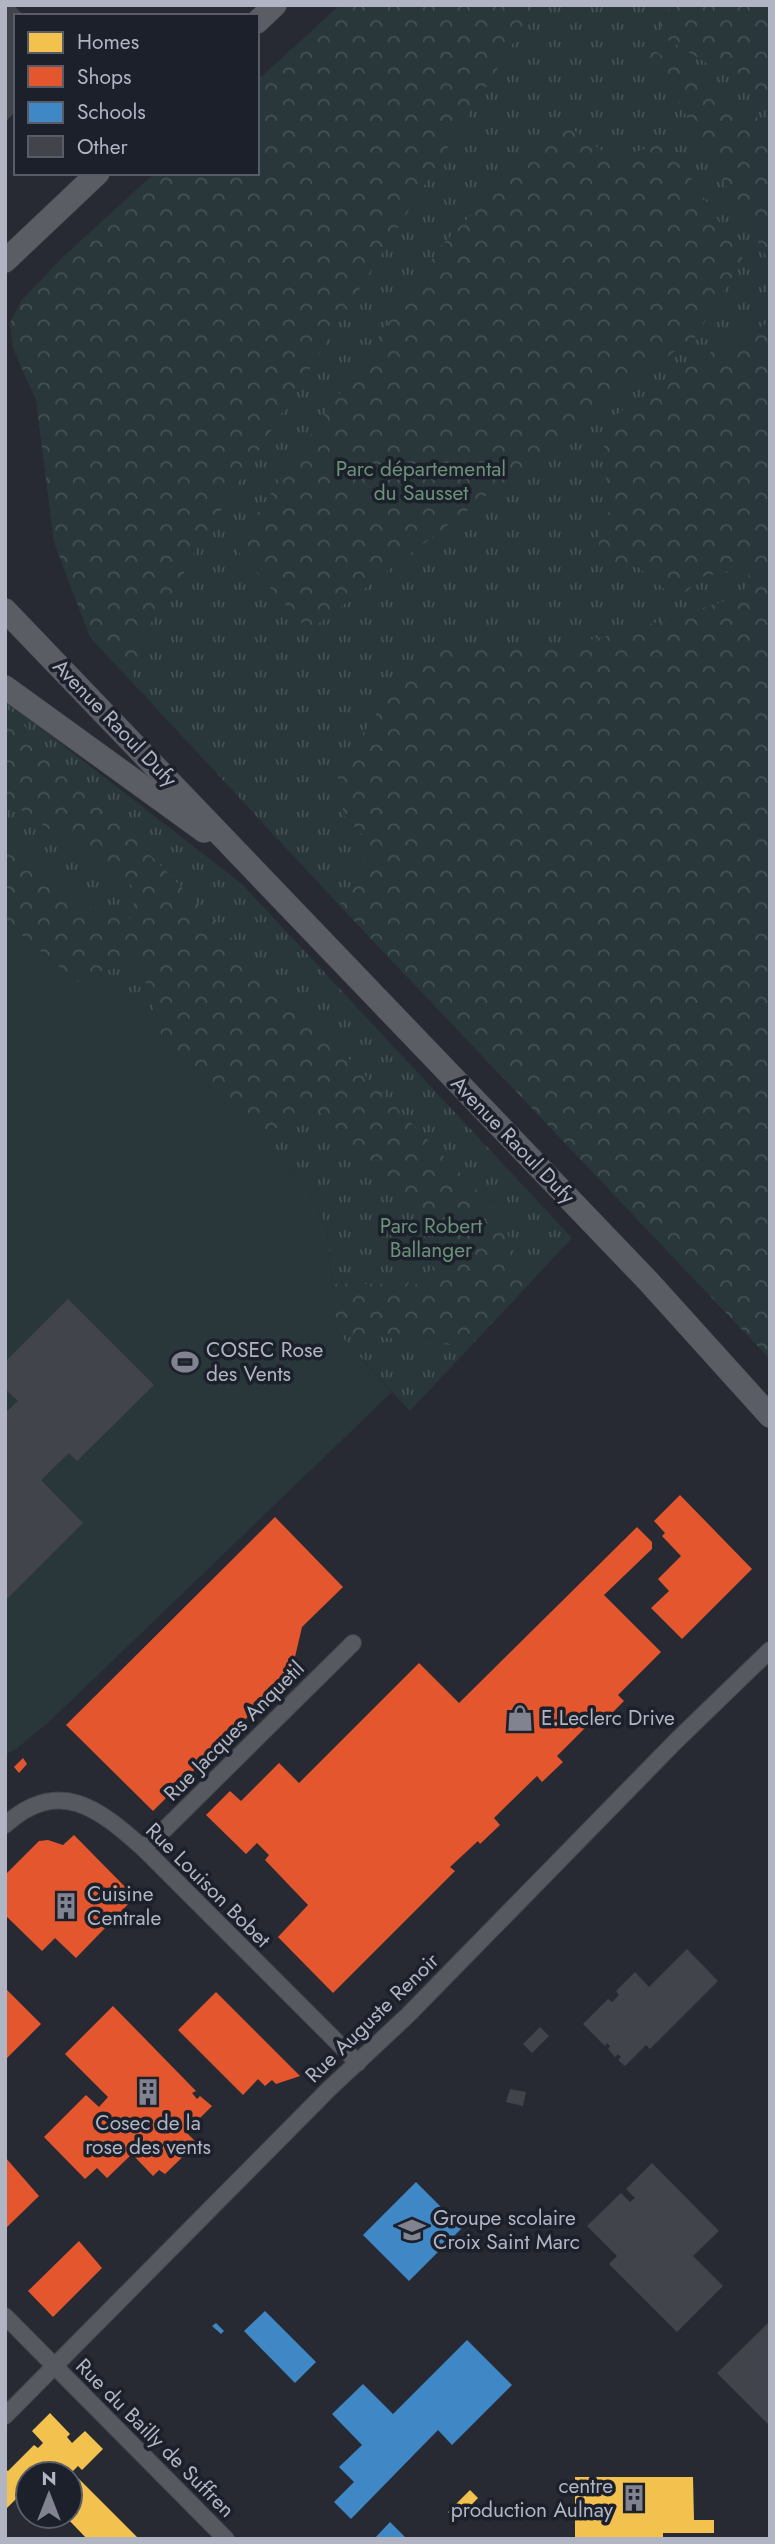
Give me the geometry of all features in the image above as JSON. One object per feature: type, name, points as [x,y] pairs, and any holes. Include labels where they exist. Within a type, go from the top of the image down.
[{"type":"main road","points":[[259,20],[275,5]]},
{"type":"main road","points":[[5,261],[96,175]]},
{"type":"main road","name":"Avenue Raoul Dufy","points":[[5,610],[649,1282],[770,1416]]},
{"type":"main road","name":"Avenue Raoul Dufy","points":[[5,687],[253,866]]},
{"type":"street","name":"Rue Jacques Anquetil","points":[[143,1848],[354,1643]]},
{"type":"street","name":"Rue Auguste Renoir","points":[[5,2416],[408,2015],[676,1741],[770,1650]]},
{"type":"street","name":"Rue Louison Bobet","points":[[5,1825],[26,1809],[56,1799],[71,1800],[103,1814],[143,1848],[358,2063]]},
{"type":"street","name":"Rue du Bailly de Suffren","points":[[5,2316],[226,2539]]},
{"type":"green space","name":"Parc départemental du Sausset","points":[[340,5],[770,5],[770,1359],[339,905],[90,637],[54,542],[36,400],[13,348],[10,323],[22,300],[62,258],[153,175],[259,175],[259,79]]},
{"type":"green space","points":[[340,5],[537,5],[197,549],[175,589],[145,631],[131,681],[90,637],[54,542],[36,400],[13,348],[10,323],[22,300],[62,258],[153,175],[259,175],[259,79]]},
{"type":"green space","points":[[674,5],[770,5],[770,101],[663,37],[659,20]]},
{"type":"green space","points":[[642,47],[649,47],[735,105],[770,125],[770,263],[678,101],[649,63]]},
{"type":"green space","points":[[568,126],[608,155],[638,151],[668,142],[743,259],[695,338],[632,380],[595,413],[309,631],[234,547],[442,245],[491,195]]},
{"type":"green space","points":[[770,322],[770,1359],[339,905],[356,884],[349,871],[353,862],[372,860],[369,841],[344,816],[337,770],[375,716],[396,677],[443,643],[506,649],[575,643],[625,632],[731,599],[748,586],[749,566],[702,577],[685,593],[668,592],[637,566],[608,571],[598,557],[600,533],[613,502],[603,469],[604,446],[611,418],[714,350]]},
{"type":"green space","name":"Parc Robert Ballanger","points":[[5,700],[242,884],[572,1238],[410,1411],[337,1332],[326,1225],[304,1183],[98,972],[5,921]]},
{"type":"green space","points":[[5,706],[502,1216],[525,1288],[469,1347],[337,1332],[332,1284],[418,1284],[444,1254],[422,1216],[314,1106],[318,1114],[257,1135],[162,1038],[140,963],[98,972],[77,983],[5,921],[5,838],[96,912],[132,918],[135,888],[5,799]]},
{"type":"green space","name":"COSEC Rose des Vents","points":[[5,921],[77,982],[98,972],[304,1183],[326,1225],[337,1332],[392,1392],[49,1722],[5,1755]]},
{"type":"building: Homes","points":[[50,2413],[70,2434],[67,2437],[72,2443],[85,2431],[103,2449],[84,2468],[84,2460],[19,2460],[34,2445],[38,2448],[43,2443],[32,2431]]},
{"type":"building: Homes","points":[[14,2465],[14,2501],[5,2510],[5,2469],[8,2471]]},
{"type":"building: Homes","name":"centre production Aulnay","points":[[575,2477],[693,2477],[694,2520],[714,2520],[714,2533],[663,2533],[663,2539],[575,2539]]},
{"type":"building: Homes","points":[[84,2484],[139,2539],[87,2539],[78,2530],[84,2530]]},
{"type":"building: Homes","points":[[470,2490],[478,2498],[456,2521],[448,2512]]},
{"type":"building: Shops","points":[[680,1495],[752,1569],[682,1639],[651,1608],[669,1591],[658,1579],[681,1556],[662,1536],[665,1533],[654,1521]]},
{"type":"building: Shops","points":[[275,1517],[343,1587],[302,1627],[291,1674],[153,1811],[66,1725]]},
{"type":"building: Shops","points":[[637,1527],[652,1542],[652,1549],[604,1595],[661,1652],[618,1695],[624,1701],[605,1720],[598,1715],[557,1756],[563,1762],[542,1782],[537,1776],[494,1818],[500,1825],[450,1867],[455,1871],[333,1993],[278,1937],[308,1905],[265,1860],[269,1855],[257,1843],[246,1854],[206,1815],[230,1791],[241,1801],[279,1763],[299,1783],[419,1663],[459,1703]]},
{"type":"building: Shops","points":[[23,1758],[27,1764],[19,1773],[14,1767]]},
{"type":"building: Shops","name":"Cuisine Centrale","points":[[74,1835],[135,1897],[76,1958],[55,1938],[42,1951],[5,1915],[5,1875],[39,1841],[48,1840],[63,1845]]},
{"type":"building: Shops","points":[[5,1988],[41,2024],[5,2060]]},
{"type":"building: Shops","points":[[216,1992],[300,2076],[276,2084],[272,2080],[265,2086],[258,2079],[243,2095],[178,2030]]},
{"type":"building: Shops","name":"Cosec de la rose des vents","points":[[113,2006],[196,2091],[192,2093],[197,2099],[200,2096],[212,2106],[186,2132],[197,2143],[165,2174],[159,2170],[153,2176],[132,2154],[107,2178],[97,2168],[85,2179],[44,2137],[86,2095],[99,2107],[108,2097],[65,2054]]},
{"type":"building: Shops","points":[[5,2157],[39,2196],[5,2229]]},
{"type":"building: Shops","points":[[79,2241],[102,2268],[53,2317],[28,2291]]},
{"type":"building: Schools","points":[[416,2182],[462,2228],[409,2281],[363,2235]]},
{"type":"building: Schools","points":[[265,2311],[316,2362],[295,2383],[244,2331]]},
{"type":"building: Schools","points":[[216,2323],[224,2331],[221,2334],[212,2326]]},
{"type":"building: Schools","points":[[467,2340],[512,2385],[452,2445],[438,2430],[351,2519],[334,2502],[354,2482],[339,2467],[362,2445],[332,2414],[363,2384],[393,2414]]},
{"type":"building: Schools","points":[[390,2522],[407,2539],[374,2539]]},
{"type":"building: Other","points":[[5,5],[14,5],[22,14],[14,14],[14,113],[5,122]]},
{"type":"building: Other","points":[[68,1299],[154,1385],[77,1461],[69,1453],[41,1480],[83,1523],[5,1601],[5,1413],[18,1401],[5,1389],[5,1362]]},
{"type":"building: Other","points":[[687,1949],[718,1981],[650,2049],[646,2045],[625,2066],[618,2060],[621,2057],[618,2054],[615,2057],[608,2049],[610,2046],[607,2043],[605,2046],[583,2024],[608,1999],[612,2002],[619,1995],[616,1991],[635,1972],[649,1987]]},
{"type":"building: Other","points":[[540,2027],[549,2036],[532,2053],[523,2044]]},
{"type":"building: Other","points":[[510,2089],[526,2092],[523,2106],[506,2102]]},
{"type":"building: Other","points":[[652,2163],[719,2231],[693,2256],[723,2286],[677,2332],[609,2264],[617,2256],[587,2226],[621,2193],[630,2202],[635,2198],[626,2189]]},
{"type":"building: Other","points":[[770,2321],[770,2426],[717,2373]]},
{"type":"place","name":"COSEC Rose des Vents","points":[[185,1362]]},
{"type":"place","name":"E.Leclerc Drive","points":[[520,1718]]},
{"type":"place","name":"Cuisine Centrale","points":[[66,1906]]},
{"type":"place","name":"Cosec de la rose des vents","points":[[148,2092]]},
{"type":"place","name":"Groupe scolaire Croix Saint Marc","points":[[412,2230]]},
{"type":"place","name":"centre production Aulnay","points":[[634,2498]]}]
